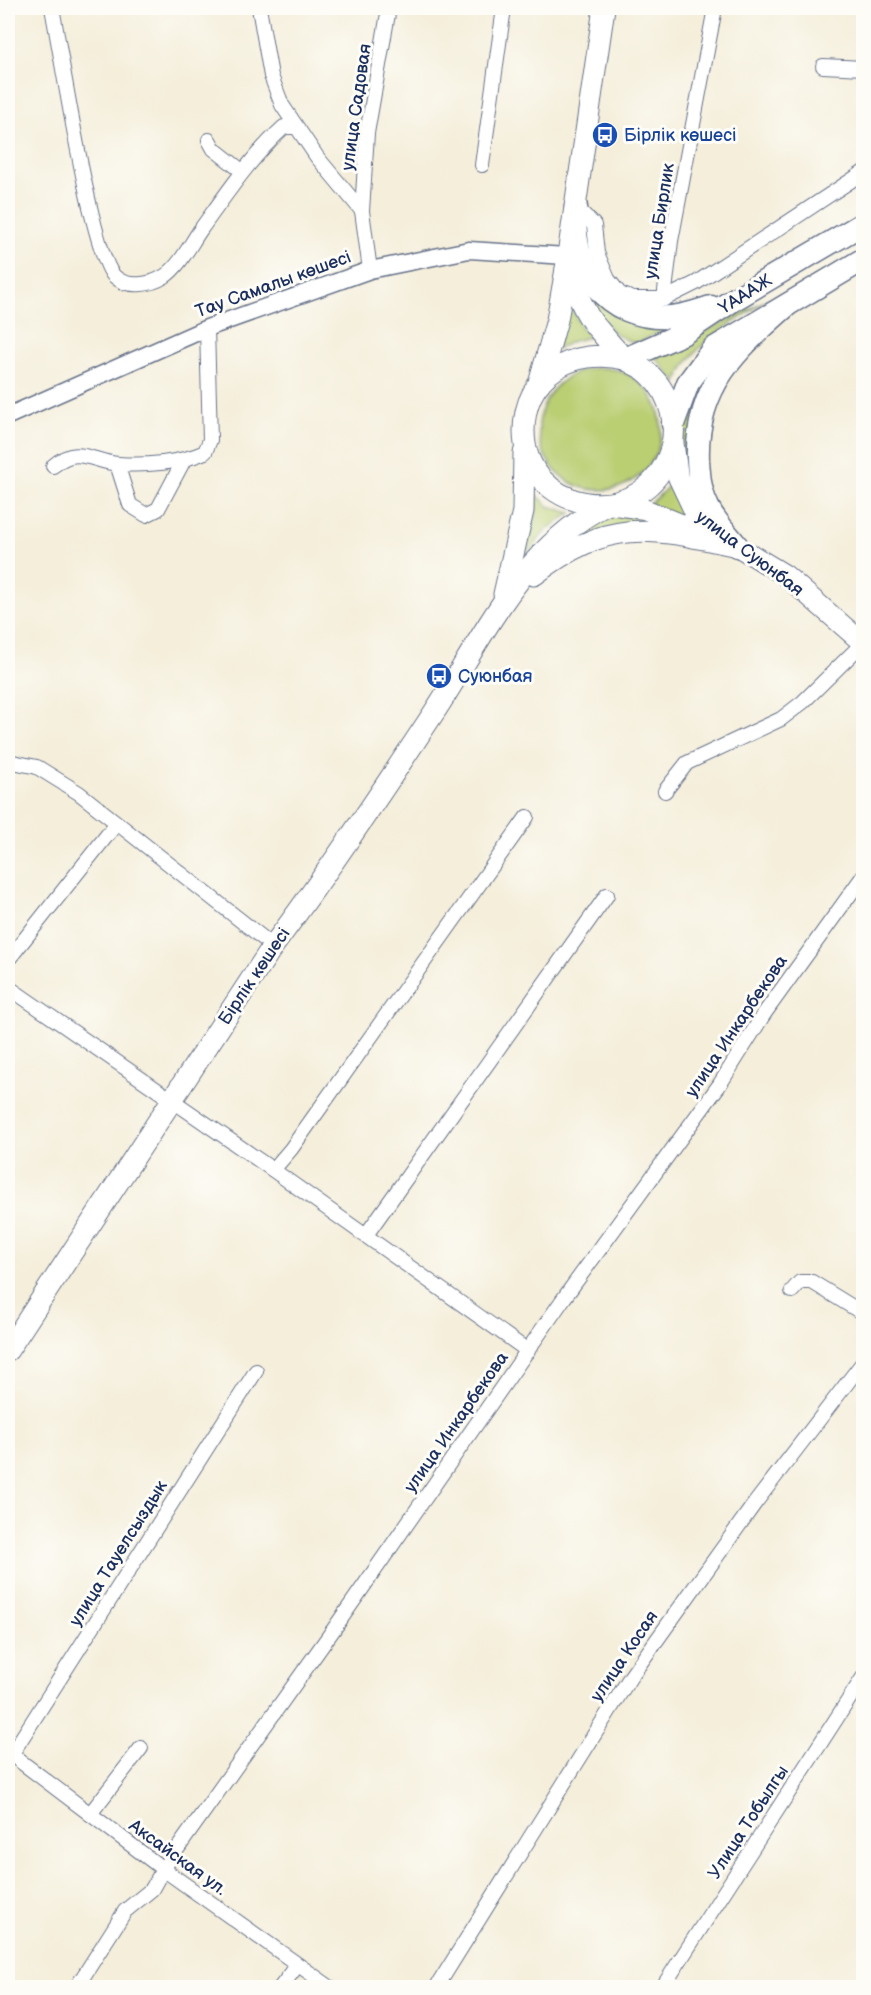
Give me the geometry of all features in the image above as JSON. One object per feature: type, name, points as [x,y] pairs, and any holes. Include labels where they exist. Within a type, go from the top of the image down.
[{"type":"highway","points":[[576,207],[574,239],[582,265],[592,282],[617,304],[642,314],[673,317],[733,300]]},
{"type":"highway","name":"ҮАААЖ","points":[[625,359],[682,334],[733,300],[864,223]]},
{"type":"highway","name":"ҮАААЖ","points":[[673,431],[688,383],[713,349],[864,259]]},
{"type":"highway","points":[[736,546],[707,507],[703,494],[698,452],[700,423],[721,369],[752,336],[786,306]]},
{"type":"main road","points":[[501,603],[523,511],[524,420],[529,402],[539,384],[557,320],[576,207],[604,8]]},
{"type":"main road","points":[[501,603],[558,536],[608,504],[633,496],[648,486],[660,473],[669,457],[673,431],[671,410],[658,384],[649,374],[625,359],[596,328],[567,262]]},
{"type":"main road","points":[[539,384],[552,371],[568,361],[587,355],[606,355],[625,359]]},
{"type":"main road","name":"улица Суюнбая","points":[[673,431],[678,477],[696,515],[736,546],[785,575],[863,643]]},
{"type":"main road","points":[[524,440],[537,473],[549,486],[564,496],[581,503],[644,509],[736,546]]},
{"type":"main road","points":[[501,603],[534,575],[567,552],[613,534],[646,530],[667,531],[736,546]]},
{"type":"main road","name":"Бірлік көшесі","points":[[8,1350],[273,946],[316,888],[411,748],[501,603]]},
{"type":"street","points":[[52,8],[88,195],[103,257],[113,275],[121,282],[143,284],[165,276],[242,171],[284,127],[296,127]]},
{"type":"street","points":[[259,8],[271,76],[282,105],[296,127],[362,211]]},
{"type":"street","name":"улица Садовая","points":[[370,270],[362,211],[367,134],[389,8]]},
{"type":"street","points":[[482,165],[504,8]]},
{"type":"street","name":"улица Бирлик","points":[[664,299],[671,241],[715,8]]},
{"type":"street","points":[[823,66],[864,68]]},
{"type":"street","points":[[208,140],[214,149],[242,171]]},
{"type":"street","points":[[576,207],[594,225],[597,253],[608,279],[620,294],[633,299],[664,299],[696,283],[864,172]]},
{"type":"street","name":"Тау Самалы көшесі","points":[[8,417],[207,328],[370,270],[468,250],[567,262]]},
{"type":"street","points":[[53,466],[64,456],[80,455],[117,464],[184,460],[205,452],[210,440],[207,328]]},
{"type":"street","points":[[117,464],[130,505],[146,515],[158,509],[184,460]]},
{"type":"street","points":[[665,791],[687,764],[781,719],[803,702],[863,643]]},
{"type":"street","points":[[8,761],[37,767],[79,793],[273,946]]},
{"type":"street","points":[[273,1170],[291,1149],[527,817]]},
{"type":"street","points":[[8,960],[116,824]]},
{"type":"street","name":"улица Инкарбекова","points":[[76,1988],[125,1911],[152,1889],[163,1869],[528,1351],[720,1084],[764,1014],[864,874]]},
{"type":"street","points":[[366,1235],[607,895]]},
{"type":"street","points":[[8,987],[172,1099],[528,1351]]},
{"type":"street","points":[[792,1291],[800,1282],[812,1282],[864,1314]]},
{"type":"street","name":"улица Косая","points":[[436,1988],[497,1885],[631,1676],[755,1503],[864,1361]]},
{"type":"street","name":"улица Тауелсыздык","points":[[9,1753],[256,1371]]},
{"type":"street","name":"Улица Тобылгы","points":[[662,1988],[864,1676]]},
{"type":"street","points":[[90,1814],[141,1748]]},
{"type":"street","name":"Аксайская ул.","points":[[9,1753],[163,1869],[331,1988]]},
{"type":"street","points":[[280,1988],[297,1966]]},
{"type":"green space","points":[[587,290],[686,321],[636,343],[626,340],[605,324]]},
{"type":"green space","points":[[568,299],[581,327],[590,337],[573,341],[557,349]]},
{"type":"green space","points":[[769,299],[703,345],[683,369],[677,383],[655,357]]},
{"type":"green space","points":[[718,358],[690,490],[683,438],[685,412],[694,388]]},
{"type":"green space","points":[[600,368],[623,373],[643,386],[656,406],[661,429],[656,452],[643,472],[623,485],[600,490],[577,485],[557,472],[544,452],[539,429],[544,406],[557,386],[577,373]]},
{"type":"green space","points":[[674,481],[689,521],[649,505]]},
{"type":"green space","points":[[537,495],[548,506],[571,513],[546,530],[525,557],[536,512]]},
{"type":"green space","points":[[616,515],[634,515],[661,523],[561,546],[597,520]]},
{"type":"place","name":"Бірлік көшесі","points":[[605,135]]},
{"type":"place","name":"Суюнбая","points":[[439,676]]}]
